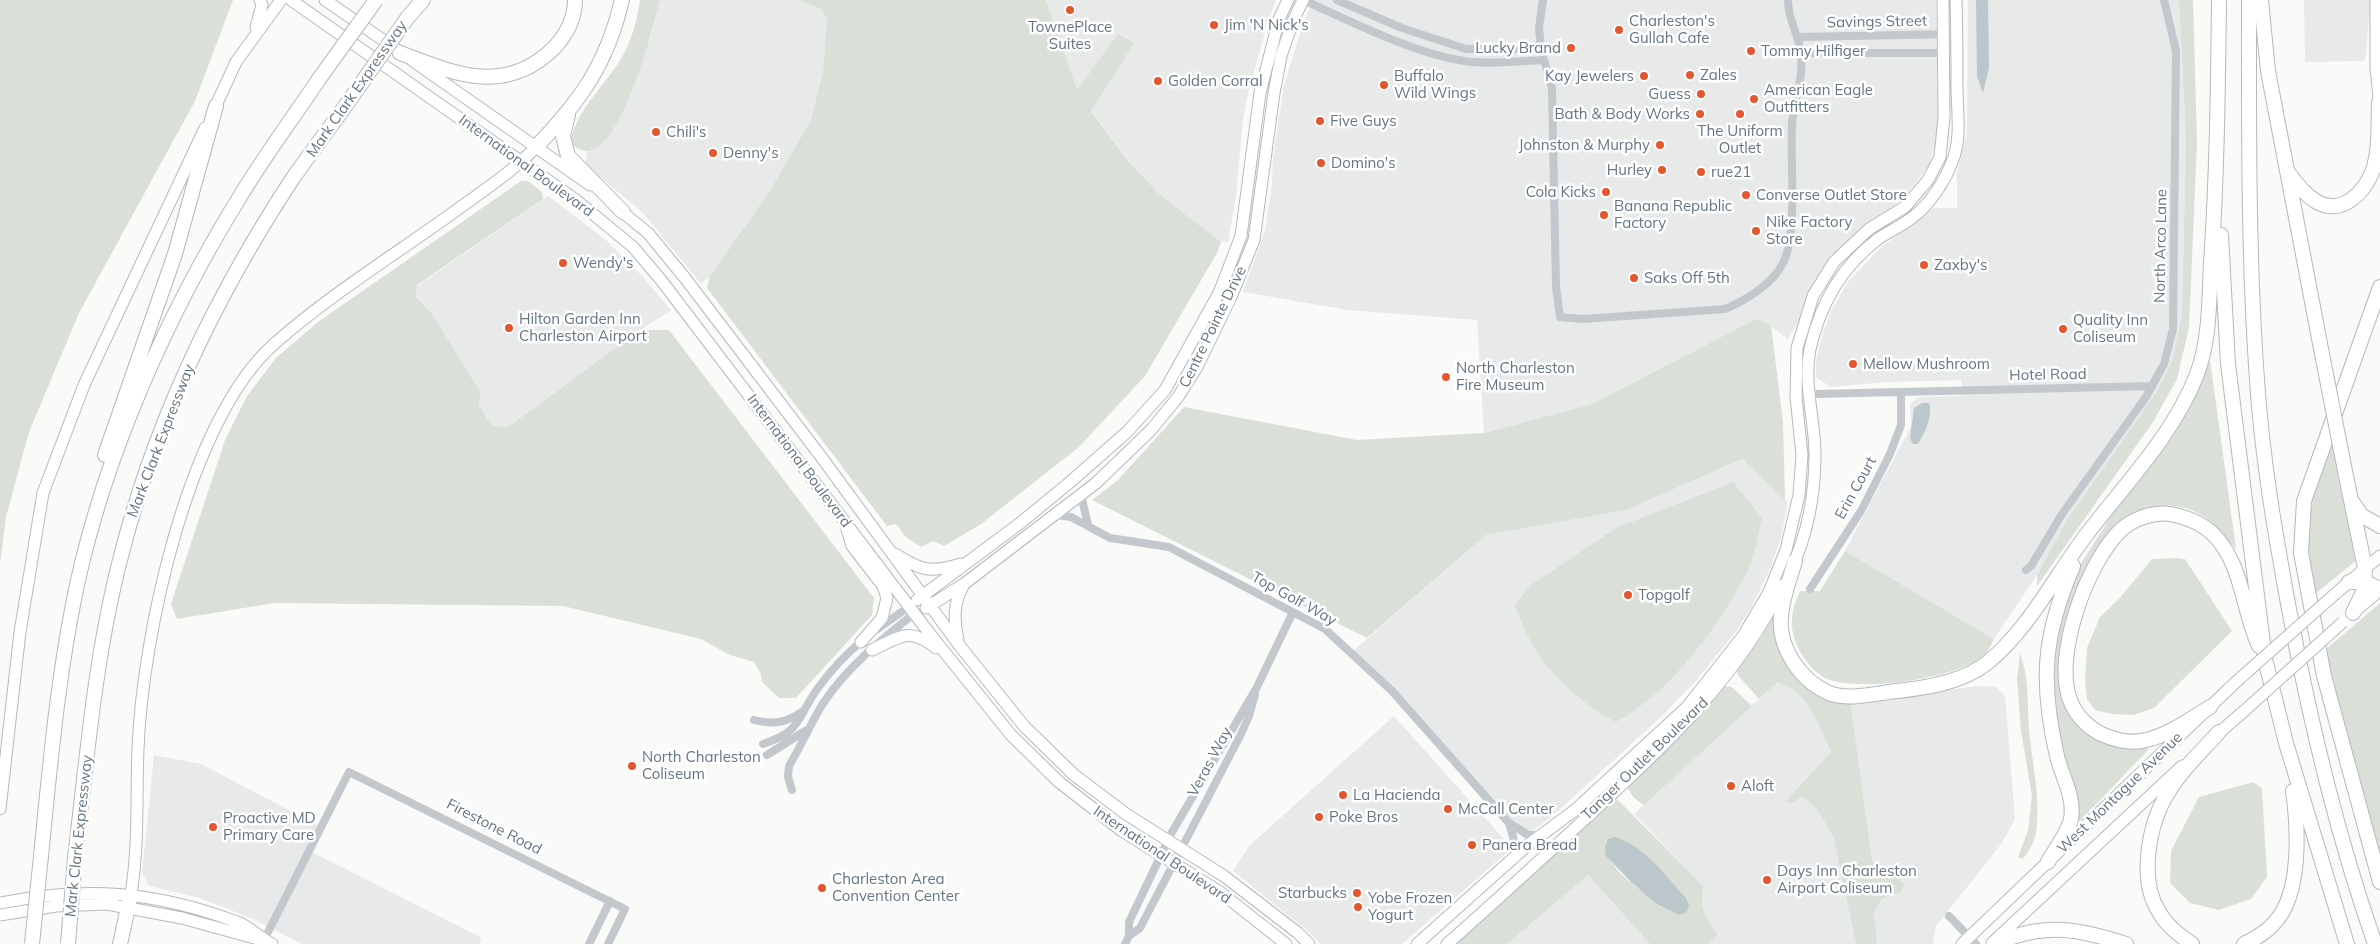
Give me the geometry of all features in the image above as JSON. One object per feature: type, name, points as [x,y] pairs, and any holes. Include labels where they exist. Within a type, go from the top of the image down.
[{"type":"highway","points":[[74,599],[103,489],[161,345],[200,266],[239,197],[319,79],[376,0]]},
{"type":"highway","name":"Mark Clark Expressway","points":[[68,944],[100,652],[120,560],[150,465],[185,373],[230,285],[294,177],[421,0]]},
{"type":"highway","points":[[400,52],[462,75],[487,78],[508,74],[538,60],[558,44],[571,22],[575,0]]},
{"type":"highway","points":[[536,147],[569,113],[584,91],[606,53],[622,0]]},
{"type":"highway","points":[[1795,561],[1780,619],[1782,636],[1794,664],[1810,681],[1830,693],[1850,696],[1925,688],[1957,678],[1985,665],[2019,632],[2182,410],[2199,370],[2208,322],[2217,172],[2219,0]]},
{"type":"highway","points":[[2249,0],[2249,210],[2257,382],[2275,533],[2309,711],[2328,785],[2375,944]]},
{"type":"highway","points":[[2261,0],[2268,71],[2365,575],[2348,618]]},
{"type":"highway","points":[[2286,168],[2306,194],[2320,204],[2341,205],[2350,201],[2363,189],[2373,170],[2380,104]]},
{"type":"highway","points":[[32,944],[55,717],[74,599],[77,556],[91,500],[175,254],[216,106]]},
{"type":"highway","points":[[569,113],[563,136],[568,156],[623,212]]},
{"type":"highway","points":[[2217,172],[2228,364],[2265,659],[2286,744],[2347,944]]},
{"type":"highway","points":[[2380,287],[2304,501],[2301,553],[2324,676],[2380,882]]},
{"type":"highway","points":[[2351,499],[2361,515],[2380,526]]},
{"type":"highway","points":[[2210,707],[2170,731],[2147,740],[2128,742],[2098,733],[2086,724],[2072,706],[2066,676],[2076,610],[2098,561],[2123,528],[2146,516],[2173,514],[2201,524],[2212,533],[2231,560],[2239,580],[2250,628],[2265,659]]},
{"type":"highway","points":[[2048,862],[2067,831],[2072,803],[2058,761],[2046,700],[2050,633],[2060,597],[2073,566],[2100,520]]},
{"type":"highway","points":[[2349,582],[2365,575]]},
{"type":"highway","points":[[2365,575],[2380,589]]},
{"type":"highway","points":[[2192,944],[2174,931],[2158,911],[2149,884],[2148,853],[2154,821],[2168,791],[2219,732]]},
{"type":"highway","points":[[2244,944],[2258,937],[2277,921],[2292,890],[2296,857],[2297,820],[2286,744]]},
{"type":"highway","points":[[120,944],[130,901]]},
{"type":"highway","points":[[1992,944],[2012,936],[2059,929],[2086,932],[2126,944]]},
{"type":"main road","points":[[252,38],[259,20],[262,5],[260,0]]},
{"type":"main road","points":[[0,809],[20,632],[43,493],[84,385],[236,62],[280,0]]},
{"type":"main road","name":"International Boulevard","points":[[291,0],[576,200],[633,247],[846,522],[950,660],[1011,735],[1059,782],[1122,831],[1220,892],[1286,944]]},
{"type":"main road","name":"International Boulevard","points":[[325,0],[577,175],[648,233],[764,382],[959,645],[1024,726],[1073,774],[1126,814],[1228,878],[1298,933],[1309,944]]},
{"type":"main road","name":"Centre Pointe Drive","points":[[912,609],[923,596],[1019,524],[1089,466],[1146,413],[1165,390],[1218,294],[1241,236],[1260,93],[1274,37],[1288,0]]},
{"type":"main road","name":"Centre Pointe Drive","points":[[912,609],[930,606],[964,584],[1081,495],[1122,460],[1157,424],[1178,398],[1197,367],[1231,297],[1254,240],[1274,93],[1281,56],[1303,0]]},
{"type":"main road","name":"Tanger Outlet Boulevard","points":[[1417,944],[1518,854],[1575,810],[1688,707],[1743,636],[1769,592],[1786,550],[1799,495],[1802,455],[1796,397],[1797,348],[1813,296],[1828,270],[1869,229],[1905,207],[1928,180],[1940,157],[1944,117],[1943,0]]},
{"type":"main road","name":"Tanger Outlet Boulevard","points":[[1448,944],[1541,860],[1695,714],[1751,643],[1771,609],[1800,551],[1812,499],[1815,454],[1809,395],[1810,350],[1826,300],[1843,272],[1878,239],[1914,217],[1926,205],[1952,162],[1959,136],[1956,0]]},
{"type":"main road","points":[[2376,0],[2376,69],[2380,104]]},
{"type":"main road","points":[[130,901],[137,857],[138,748],[143,684],[168,564],[192,484],[215,425],[242,380],[271,347],[310,313],[431,229],[522,162],[536,147]]},
{"type":"main road","points":[[846,522],[852,546],[883,586],[887,598],[882,618],[861,642]]},
{"type":"main road","points":[[889,550],[915,567],[926,570],[939,570],[968,563]]},
{"type":"main road","points":[[2365,575],[2380,556]]},
{"type":"main road","name":"West Montague Avenue","points":[[1969,942],[2048,862],[2210,707],[2349,582]]},
{"type":"main road","points":[[959,645],[954,613],[956,600],[964,584]]},
{"type":"main road","name":"West Montague Avenue","points":[[1992,944],[2219,732],[2380,589]]},
{"type":"main road","points":[[872,650],[900,637],[911,635],[926,640],[950,660]]},
{"type":"main road","points":[[0,903],[55,894],[107,892],[182,918],[266,943]]},
{"type":"main road","points":[[0,915],[56,906],[130,901]]},
{"type":"street","points":[[1303,0],[1400,41],[1443,56],[1465,61],[1544,60]]},
{"type":"street","points":[[1337,0],[1402,28],[1466,49],[1541,49]]},
{"type":"street","points":[[1543,0],[1540,28],[1541,49],[1552,88],[1556,287],[1560,317],[1583,319],[1725,309],[1743,302],[1774,276],[1783,264],[1790,237],[1792,124],[1803,75],[1798,37],[1788,15],[1788,0]]},
{"type":"street","name":"North Arco Lane","points":[[2026,570],[2031,566],[2062,514],[2125,429],[2152,386],[2164,364],[2173,329],[2176,51],[2164,0]]},
{"type":"street","name":"Savings Street","points":[[1798,37],[1956,34]]},
{"type":"street","name":"Savings Street","points":[[1801,53],[1956,53]]},
{"type":"street","name":"Hotel Road","points":[[1796,397],[1901,392],[2152,386]]},
{"type":"street","name":"Erin Court","points":[[1810,589],[1861,511],[1890,454],[1901,425],[1901,392]]},
{"type":"street","points":[[1081,495],[1088,525]]},
{"type":"street","name":"Top Golf Way","points":[[1054,515],[1071,517],[1110,538],[1169,547],[1325,629],[1392,691],[1509,823],[1528,835],[1542,835]]},
{"type":"street","points":[[763,744],[784,737],[793,729],[831,671],[861,642],[912,609]]},
{"type":"street","points":[[792,790],[788,777],[789,766],[808,729],[837,686],[912,609]]},
{"type":"street","name":"Veras Way","points":[[1129,936],[1129,922],[1169,841],[1231,729],[1257,687],[1293,612]]},
{"type":"street","name":"Veras Way","points":[[1129,936],[1140,928],[1172,862],[1249,716],[1257,687]]},
{"type":"street","points":[[754,720],[768,724],[784,722],[796,717],[805,709]]},
{"type":"street","points":[[767,755],[798,738],[808,729]]},
{"type":"street","name":"Firestone Road","points":[[266,943],[349,772],[625,909],[608,944]]},
{"type":"street","name":"Top Golf Way","points":[[1509,823],[1518,854]]},
{"type":"street","points":[[589,944],[610,901]]},
{"type":"street","points":[[1950,916],[1969,942]]},
{"type":"street","points":[[1125,944],[1129,936]]},
{"type":"shaded area","points":[[0,0],[233,0],[195,101],[79,313],[29,432],[6,517],[0,564]]},
{"type":"shaded area","points":[[640,0],[660,0],[651,36],[624,110],[612,131],[600,145],[587,151],[576,148],[571,140],[574,129],[591,99],[623,55],[633,32]]},
{"type":"shaded area","points":[[660,0],[800,0],[821,9],[827,18],[823,71],[811,120],[769,192],[710,276],[701,284],[643,213],[585,164],[587,151],[596,148],[650,40]]},
{"type":"shaded area","points":[[800,0],[1046,0],[1077,90],[1118,34],[1134,43],[1091,111],[1128,161],[1159,194],[1221,242],[1217,253],[1145,376],[1079,447],[981,524],[944,546],[933,541],[921,547],[906,537],[896,524],[887,526],[707,288],[710,276],[769,192],[811,120],[823,71],[827,18],[821,9]]},
{"type":"shaded area","points":[[1046,0],[1276,0],[1267,24],[1243,118],[1236,197],[1228,242],[1221,242],[1159,194],[1132,166],[1077,91]]},
{"type":"shaded area","points":[[1313,0],[1936,0],[1938,131],[1930,164],[1903,199],[1850,238],[1788,339],[1769,325],[1756,319],[1592,404],[1484,433],[1477,320],[1348,310],[1243,292],[1265,231],[1284,85],[1303,24]]},
{"type":"shaded area","points":[[1968,0],[2179,0],[2186,140],[2182,315],[2172,361],[2159,388],[2065,523],[2037,575],[1994,639],[1845,551],[1911,426],[1910,404],[1919,397],[1962,396],[1961,380],[1887,382],[1831,387],[1816,377],[1816,362],[1822,335],[1831,311],[1848,282],[1878,250],[1933,208],[1957,208],[1957,173],[1967,131]]},
{"type":"shaded area","points":[[1976,0],[1988,0],[1989,68],[1983,93],[1977,76]]},
{"type":"shaded area","points":[[2179,0],[2193,0],[2197,143],[2189,327],[2177,379],[2153,422],[2037,586],[2037,575],[2065,523],[2159,388],[2172,361],[2182,315],[2186,140]]},
{"type":"shaded area","points":[[2304,0],[2371,0],[2365,61],[2305,62]]},
{"type":"shaded area","points":[[521,181],[528,181],[542,192],[543,199],[417,285],[416,297],[432,314],[481,393],[478,404],[492,426],[508,427],[640,330],[669,330],[874,598],[872,615],[796,698],[779,698],[762,682],[761,674],[754,662],[730,655],[701,639],[563,606],[274,603],[177,619],[171,604],[225,440],[247,396],[276,358],[318,322]]},
{"type":"shaded area","points":[[548,196],[606,240],[641,275],[671,310],[640,330],[508,427],[492,426],[477,404],[481,393],[432,314],[416,297],[417,286]]},
{"type":"shaded area","points":[[1756,319],[1771,325],[1783,422],[1785,500],[1742,459],[1626,510],[1486,535],[1367,638],[1092,500],[1118,480],[1184,407],[1357,440],[1484,433],[1592,404]]},
{"type":"shaded area","points":[[2210,360],[2236,549],[2218,528],[2205,517],[2185,508],[2164,506],[2143,509],[2123,519],[2109,533],[2095,552],[2082,576],[2064,629],[2059,679],[2063,698],[2073,716],[2093,737],[2115,746],[2147,745],[2148,750],[2080,821],[2075,821],[2077,796],[2061,747],[2052,706],[2055,637],[2078,568],[2121,501],[2179,426],[2197,393]]},
{"type":"shaded area","points":[[1922,403],[1929,403],[1929,419],[1918,444],[1913,444],[1910,438],[1914,408]]},
{"type":"shaded area","points":[[2330,434],[2357,560],[2315,594],[2309,553],[2309,533],[2318,474]]},
{"type":"shaded area","points":[[1742,459],[1788,503],[1781,538],[1771,567],[1752,606],[1737,630],[1697,680],[1661,717],[1558,811],[1528,835],[1509,823],[1392,691],[1351,653],[1486,535],[1626,510]]},
{"type":"shaded area","name":"Topgolf","points":[[1733,482],[1762,518],[1748,570],[1723,613],[1675,675],[1636,709],[1616,722],[1582,700],[1554,674],[1531,642],[1515,605],[1531,585],[1616,528]]},
{"type":"shaded area","points":[[1845,551],[1994,639],[1987,651],[1971,663],[1953,671],[1907,681],[1859,684],[1825,678],[1806,661],[1797,645],[1792,628],[1794,606],[1800,591],[1820,591]]},
{"type":"shaded area","points":[[2152,559],[2185,559],[2232,631],[2154,708],[2133,715],[2112,714],[2095,710],[2087,699],[2085,680],[2087,648],[2100,617],[2119,599]]},
{"type":"shaded area","points":[[2380,603],[2380,857],[2356,783],[2325,650]]},
{"type":"shaded area","points":[[1778,604],[1792,669],[1856,702],[1851,707],[1872,860],[1883,872],[1899,879],[1904,884],[1901,892],[1882,899],[1874,913],[1877,944],[1856,944],[1833,835],[1816,808],[1802,797],[1791,804],[1786,801],[1831,752],[1817,721],[1805,701],[1788,687],[1778,682],[1759,699],[1738,675],[1737,671],[1762,636]]},
{"type":"shaded area","points":[[2020,653],[2027,683],[2029,729],[2037,807],[2036,833],[2033,844],[2022,859],[2018,857],[2028,831],[2032,796],[2021,731],[2017,679]]},
{"type":"shaded area","points":[[1778,682],[1791,686],[1813,711],[1831,752],[1787,801],[1791,804],[1802,797],[1816,808],[1833,834],[1856,944],[1708,944],[1718,935],[1707,921],[1701,898],[1703,886],[1634,814]]},
{"type":"shaded area","points":[[1725,686],[1732,687],[1752,706],[1644,805],[1641,803],[1631,793],[1627,784],[1697,718]]},
{"type":"shaded area","points":[[1977,686],[1997,687],[2005,697],[2015,819],[2002,843],[1936,926],[1933,944],[1877,944],[1874,913],[1882,899],[1896,895],[1899,879],[1883,872],[1872,860],[1851,707],[1856,702]]},
{"type":"shaded area","points":[[1394,716],[1512,848],[1402,944],[1321,944],[1233,871],[1250,845]]},
{"type":"shaded area","points":[[154,755],[201,764],[321,827],[310,851],[482,938],[479,944],[302,944],[253,919],[200,898],[149,886],[142,872]]},
{"type":"shaded area","points":[[2253,782],[2262,788],[2267,877],[2251,899],[2219,910],[2190,903],[2170,883],[2171,851],[2199,797]]},
{"type":"shaded area","points":[[1615,797],[1703,886],[1702,900],[1704,912],[1718,935],[1708,944],[1650,944],[1588,875],[1507,944],[1455,944]],"holes":[[[1605,847],[1678,915],[1646,895],[1624,876],[1608,856]]]},
{"type":"shaded area","points":[[1615,837],[1646,855],[1662,871],[1686,898],[1689,906],[1686,913],[1678,915],[1654,902],[1632,883],[1606,856],[1605,847],[1608,839]]},
{"type":"shaded area","points":[[1588,875],[1650,944],[1507,944]]},
{"type":"place","name":"TownePlace Suites","points":[[1070,10]]},
{"type":"place","name":"Jim 'N Nick's","points":[[1214,25]]},
{"type":"place","name":"Charleston's Gullah Cafe","points":[[1619,30]]},
{"type":"place","name":"Lucky Brand","points":[[1571,48]]},
{"type":"place","name":"Tommy Hilfiger","points":[[1751,51]]},
{"type":"place","name":"Zales","points":[[1690,75]]},
{"type":"place","name":"Kay Jewelers","points":[[1644,76]]},
{"type":"place","name":"Golden Corral","points":[[1158,81]]},
{"type":"place","name":"Buffalo Wild Wings","points":[[1384,85]]},
{"type":"place","name":"Guess","points":[[1701,94]]},
{"type":"place","name":"American Eagle Outfitters","points":[[1754,99]]},
{"type":"place","name":"Bath & Body Works","points":[[1700,114]]},
{"type":"place","name":"The Uniform Outlet","points":[[1740,114]]},
{"type":"place","name":"Five Guys","points":[[1320,121]]},
{"type":"place","name":"Chili's","points":[[656,132]]},
{"type":"place","name":"Johnston & Murphy","points":[[1660,145]]},
{"type":"place","name":"Denny's","points":[[713,153]]},
{"type":"place","name":"Domino's","points":[[1321,163]]},
{"type":"place","name":"Hurley","points":[[1662,170]]},
{"type":"place","name":"rue21","points":[[1701,172]]},
{"type":"place","name":"Cola Kicks","points":[[1606,192]]},
{"type":"place","name":"Converse Outlet Store","points":[[1746,195]]},
{"type":"place","name":"Banana Republic Factory","points":[[1604,215]]},
{"type":"place","name":"Nike Factory Store","points":[[1756,231]]},
{"type":"place","name":"Wendy's","points":[[563,263]]},
{"type":"place","name":"Zaxby's","points":[[1924,265]]},
{"type":"place","name":"Saks Off 5th","points":[[1634,278]]},
{"type":"place","name":"Hilton Garden Inn Charleston Airport","points":[[509,328]]},
{"type":"place","name":"Quality Inn Coliseum","points":[[2063,329]]},
{"type":"place","name":"Mellow Mushroom","points":[[1853,364]]},
{"type":"place","name":"North Charleston Fire Museum","points":[[1446,377]]},
{"type":"place","name":"Topgolf","points":[[1628,595]]},
{"type":"place","name":"North Charleston Coliseum","points":[[632,766]]},
{"type":"place","name":"Aloft","points":[[1731,786]]},
{"type":"place","name":"La Hacienda","points":[[1343,795]]},
{"type":"place","name":"McCall Center","points":[[1448,809]]},
{"type":"place","name":"Poke Bros","points":[[1319,817]]},
{"type":"place","name":"Proactive MD Primary Care","points":[[213,827]]},
{"type":"place","name":"Panera Bread","points":[[1472,845]]},
{"type":"place","name":"Days Inn Charleston Airport Coliseum","points":[[1767,880]]},
{"type":"place","name":"Charleston Area Convention Center","points":[[822,888]]},
{"type":"place","name":"Starbucks","points":[[1357,893]]},
{"type":"place","name":"Yobe Frozen Yogurt","points":[[1358,907]]}]
